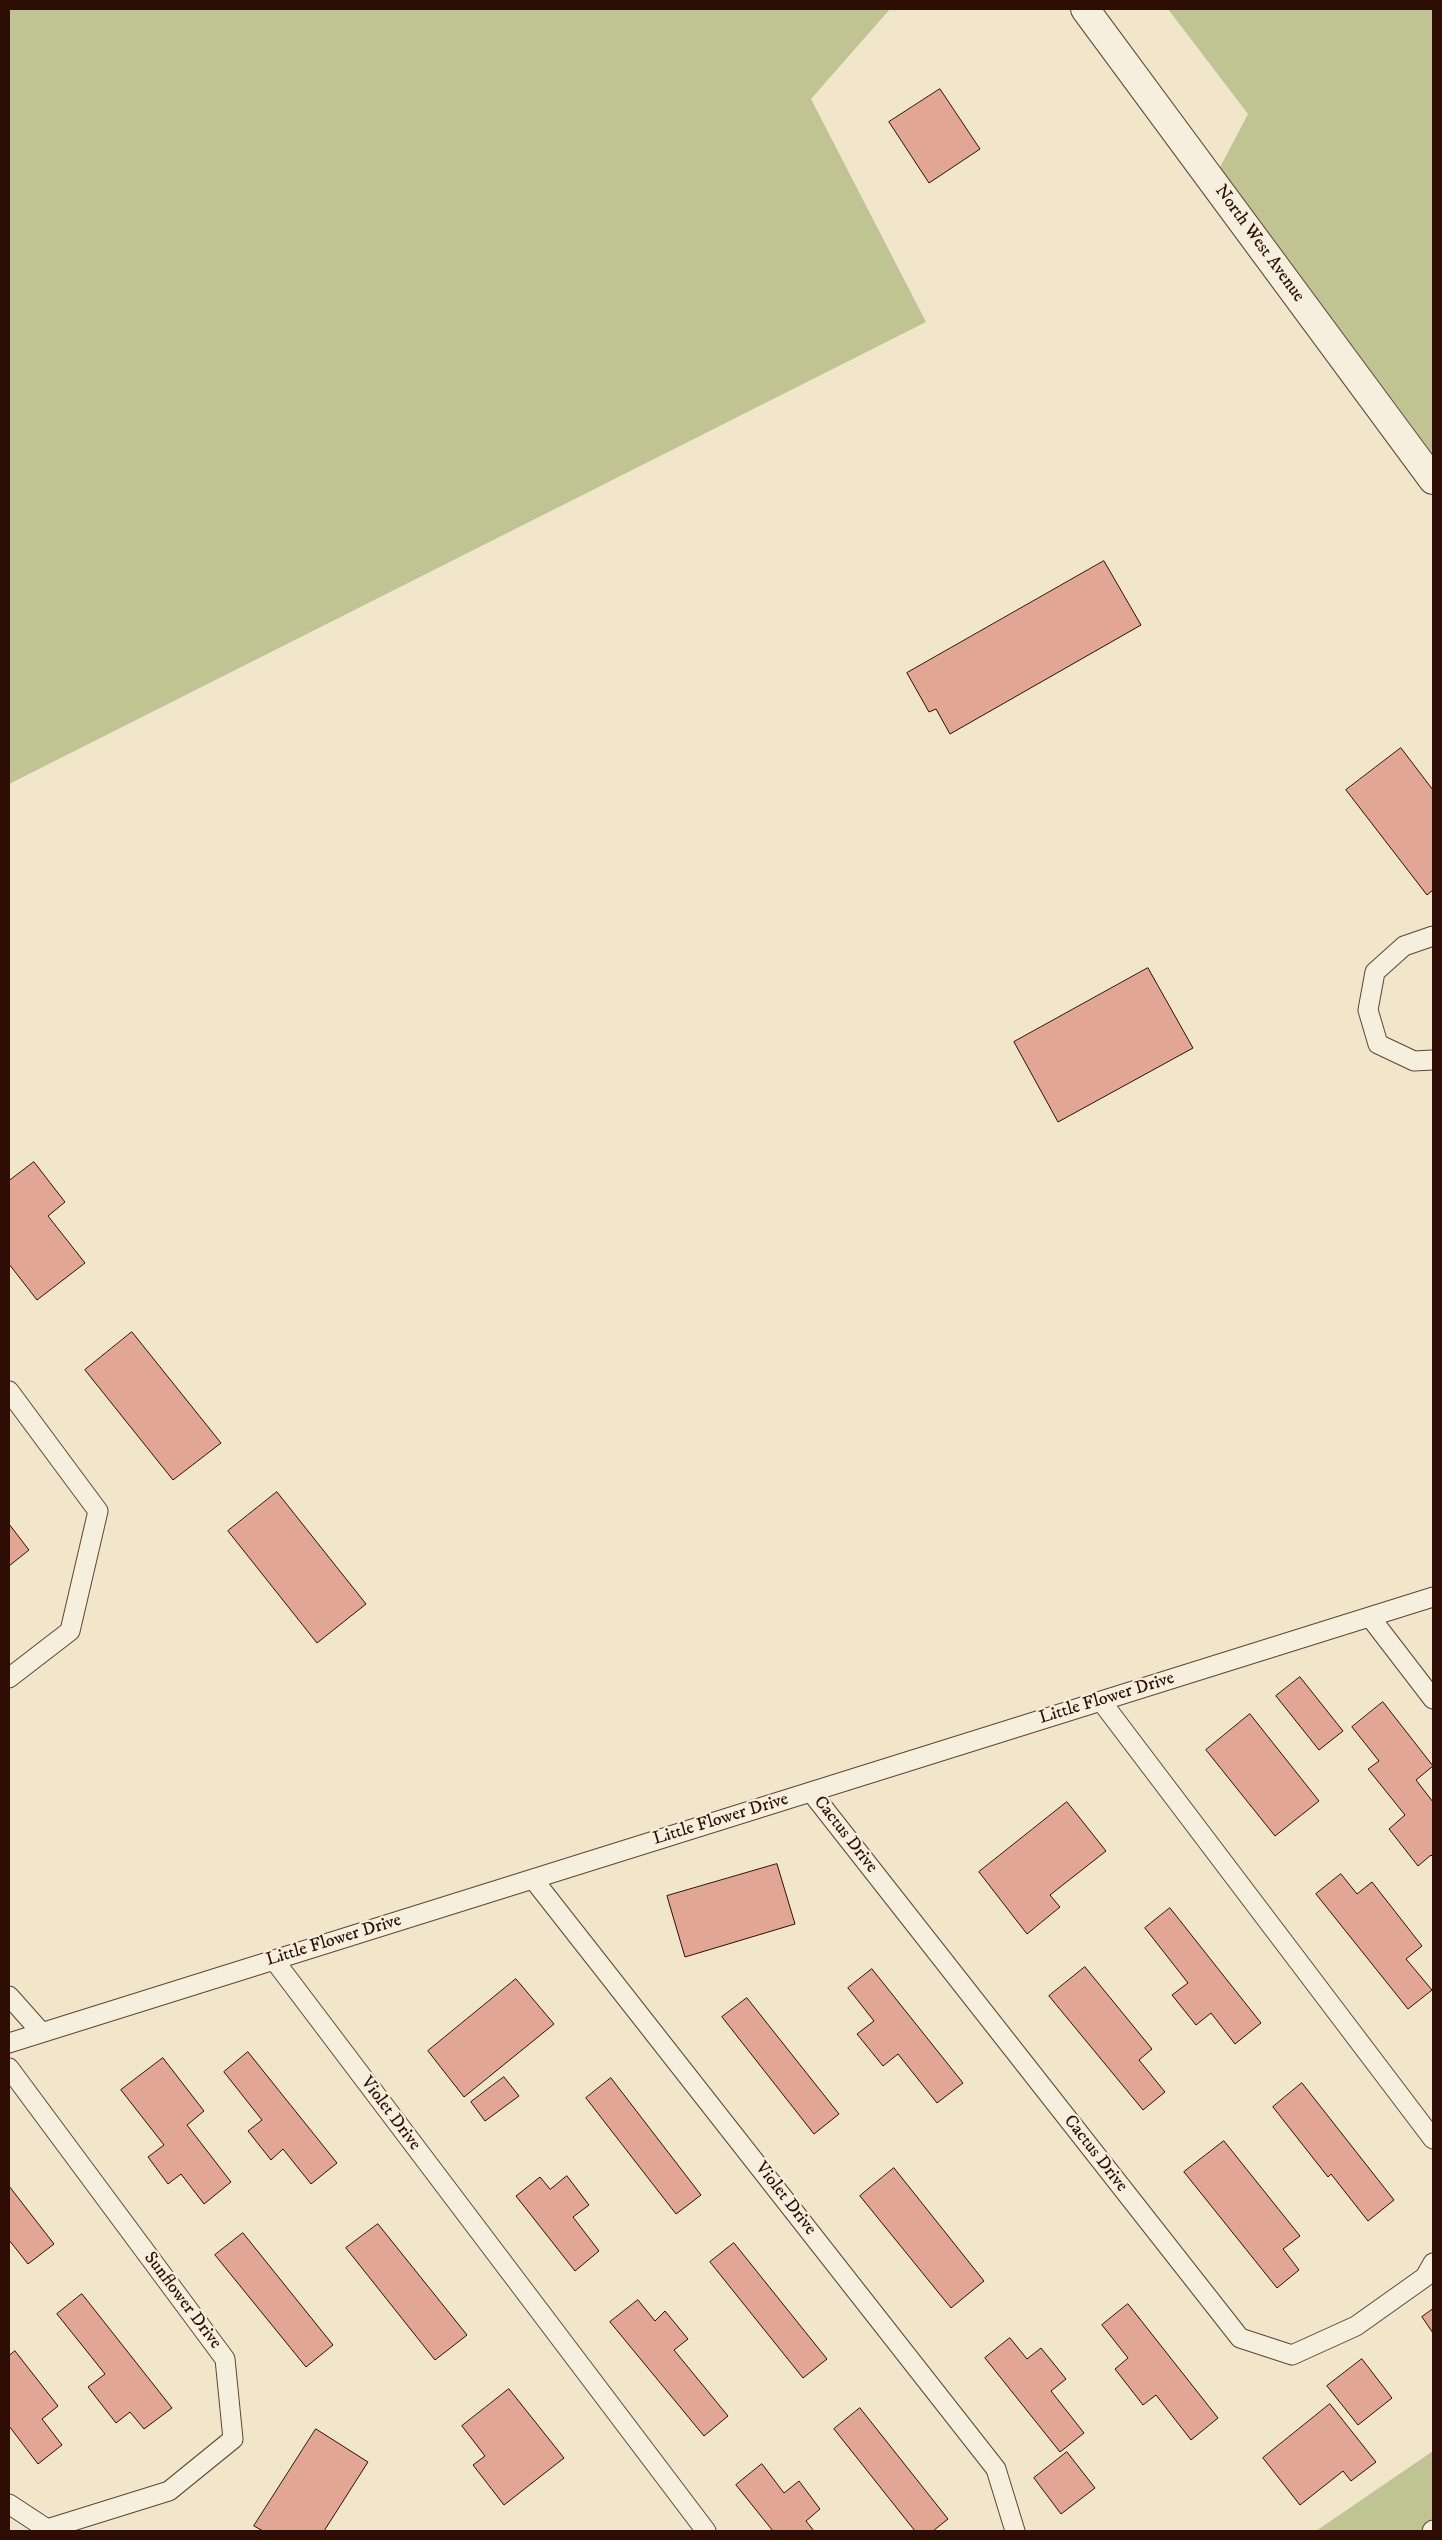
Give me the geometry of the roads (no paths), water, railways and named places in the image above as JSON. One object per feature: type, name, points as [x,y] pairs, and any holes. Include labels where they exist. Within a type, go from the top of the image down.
[{"type":"street","name":"North West Avenue","points":[[1086,9],[1433,480]]},
{"type":"lane","points":[[1433,936],[1404,946],[1375,972],[1368,1010],[1378,1044],[1414,1061],[1433,1060]]},
{"type":"lane","points":[[9,1391],[98,1511],[70,1631],[9,1678]]},
{"type":"lane","name":"Little Flower Drive","points":[[9,2043],[1433,1597]]},
{"type":"lane","points":[[1370,1617],[1433,1699]]},
{"type":"lane","points":[[1101,1701],[1433,2139]]},
{"type":"lane","name":"Cactus Drive","points":[[811,1792],[1240,2338],[1292,2355],[1356,2326],[1425,2277],[1433,2263]]},
{"type":"lane","name":"Violet Drive","points":[[533,1879],[996,2468],[1015,2531]]},
{"type":"lane","name":"Violet Drive","points":[[274,1960],[706,2531]]},
{"type":"lane","points":[[9,1996],[40,2032]]},
{"type":"lane","name":"Sunflower Drive","points":[[9,2068],[225,2359],[233,2439],[169,2491],[47,2529],[9,2504]]}]
